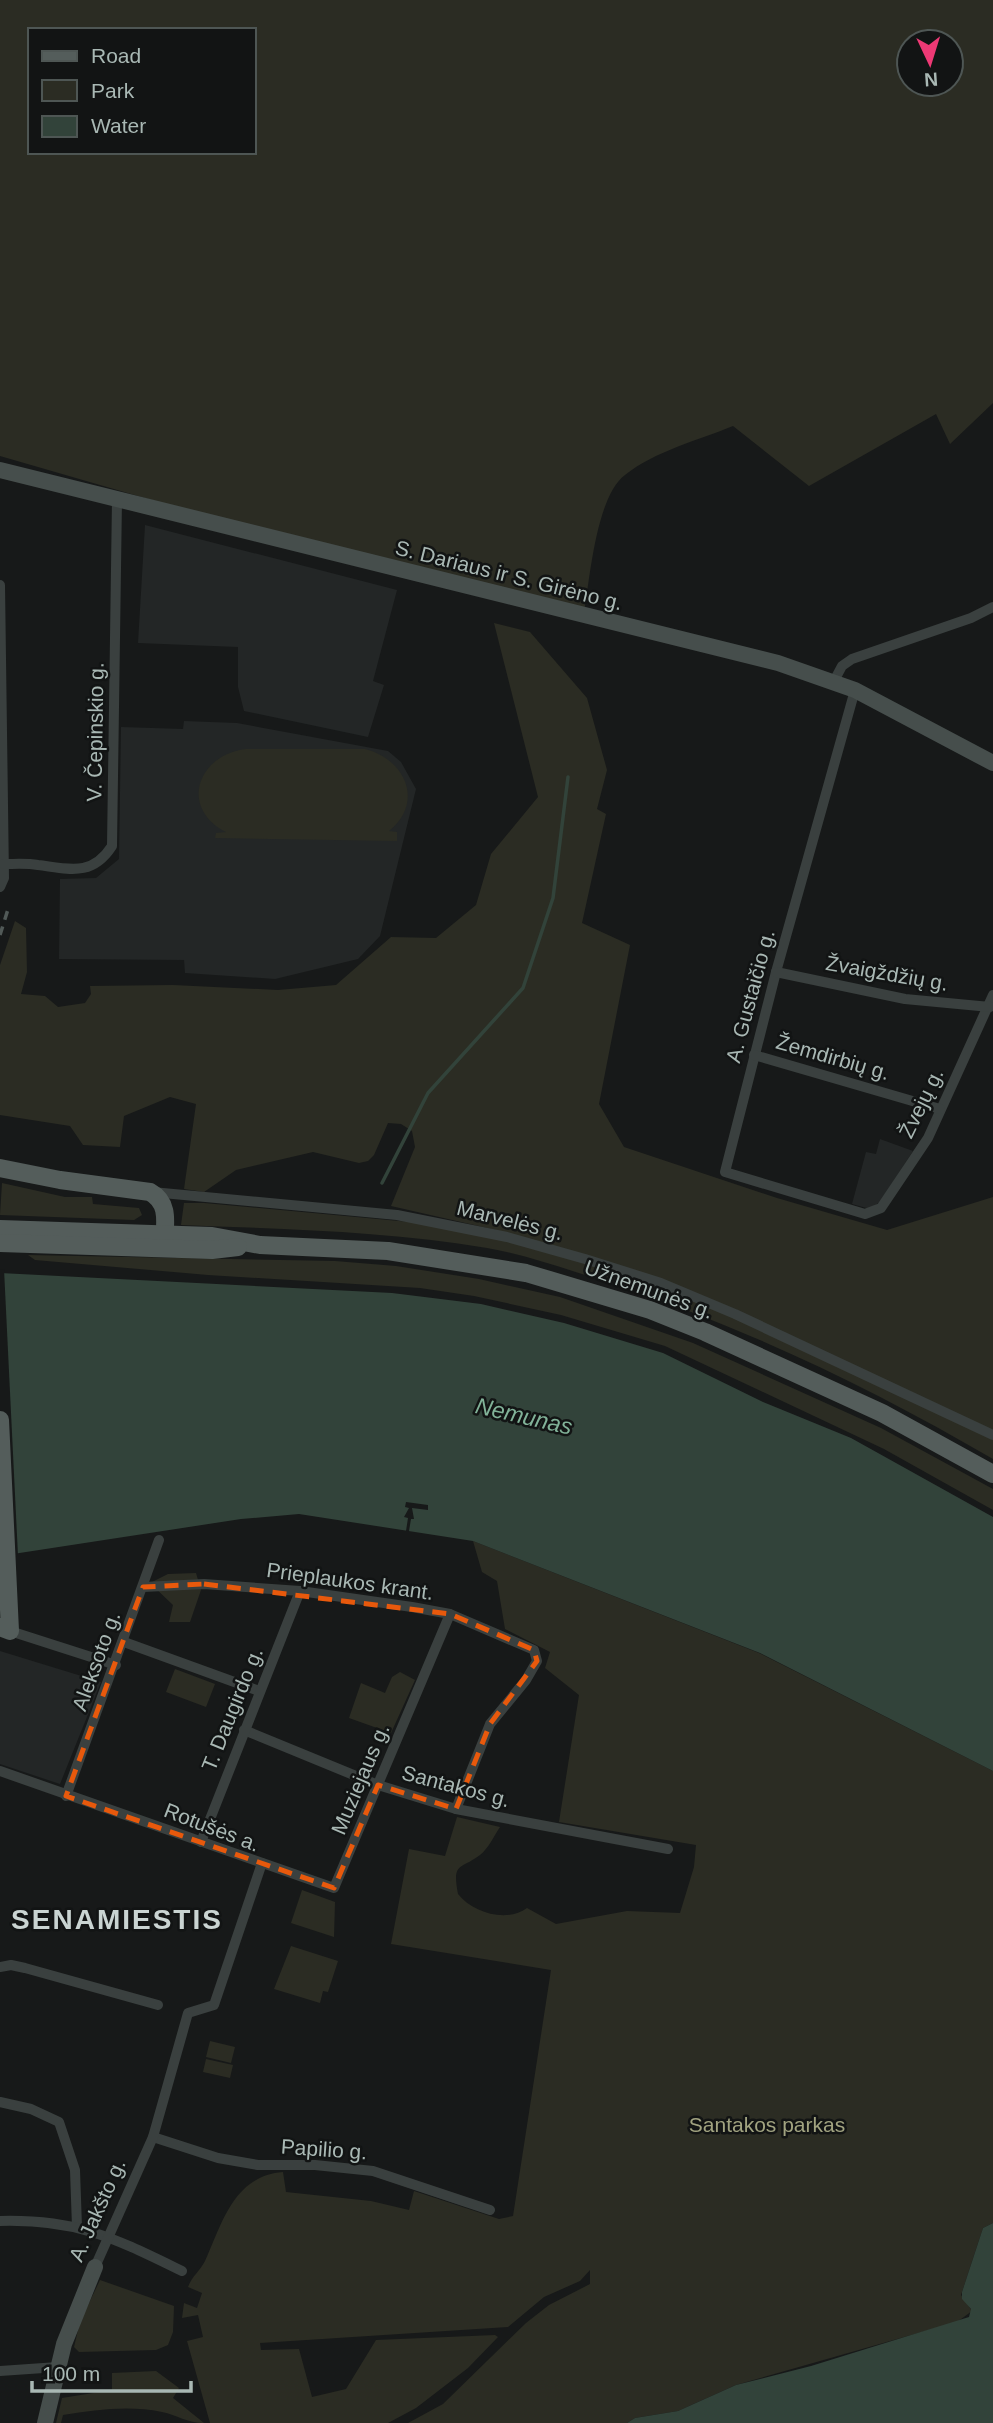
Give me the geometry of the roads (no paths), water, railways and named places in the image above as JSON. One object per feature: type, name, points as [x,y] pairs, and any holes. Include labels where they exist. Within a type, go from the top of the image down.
[{"type":"main road","points":[[0,1167],[60,1180],[150,1192],[162,1198],[164,1241]]},
{"type":"main road","points":[[131,1233],[152,1223],[164,1205]]},
{"type":"main road","points":[[0,1229],[131,1233],[164,1241]]},
{"type":"main road","name":"Užnemunės g.","points":[[164,1241],[212,1236],[260,1245],[429,1255],[571,1285],[650,1310],[761,1357],[882,1413],[993,1474]]},
{"type":"main road","points":[[0,1243],[164,1241]]},
{"type":"main road","points":[[0,1420],[9,1603],[5,1629]]},
{"type":"street","name":"S. Dariaus ir S. Girėno g.","points":[[0,470],[766,660],[855,690],[993,762]]},
{"type":"street","name":"V. Čepinskio g.","points":[[4,864],[88,869],[100,862],[112,846],[117,499]]},
{"type":"street","points":[[0,584],[4,864],[4,878],[0,887]]},
{"type":"street","points":[[834,681],[842,666],[852,659],[971,618],[993,607]]},
{"type":"street","name":"A. Gustaičio g.","points":[[855,690],[776,972],[725,1172],[865,1213]]},
{"type":"street","name":"Žvaigždžių g.","points":[[776,972],[905,999],[990,1007]]},
{"type":"street","name":"Žvejų g.","points":[[865,1213],[881,1208],[928,1138],[990,1007],[993,995]]},
{"type":"street","name":"Žemdirbių g.","points":[[754,1055],[940,1108]]},
{"type":"street","name":"Marvelės g.","points":[[150,1192],[397,1215],[507,1237],[584,1259],[661,1283],[735,1314],[993,1435]]},
{"type":"street","name":"Aleksoto g.","points":[[66,1796],[124,1643],[159,1540]]},
{"type":"street","name":"Prieplaukos krant.","points":[[143,1587],[204,1584],[300,1591],[450,1614],[534,1650],[537,1661],[526,1680],[490,1724],[456,1809]]},
{"type":"street","name":"T. Daugirdo g.","points":[[201,1842],[300,1591]]},
{"type":"street","name":"Muziejaus g.","points":[[262,1863],[334,1888],[450,1614]]},
{"type":"street","points":[[5,1629],[116,1665]]},
{"type":"street","points":[[124,1643],[259,1691]]},
{"type":"street","name":"Santakos g.","points":[[244,1730],[379,1785],[456,1809],[668,1849]]},
{"type":"street","name":"Rotušės a.","points":[[0,1772],[262,1863],[214,2005],[188,2013]]},
{"type":"street","points":[[5,1966],[158,2005]]},
{"type":"street","name":"A. Jakšto g.","points":[[45,2423],[68,2330],[153,2137],[188,2013]]},
{"type":"street","points":[[0,2102],[31,2109],[59,2122],[75,2171],[77,2227]]},
{"type":"street","name":"Papilio g.","points":[[153,2137],[218,2158],[258,2165],[315,2165],[373,2171],[490,2210]]},
{"type":"street","points":[[0,2221],[37,2219],[108,2235],[182,2271]]},
{"type":"street","points":[[0,2371],[58,2367]]},
{"type":"water","name":"Nemunas","points":[[0,1273],[392,1293],[481,1304],[564,1323],[663,1353],[763,1402],[851,1438],[993,1517],[993,1771],[760,1653],[473,1541],[299,1514],[241,1519],[0,1556]]},
{"type":"water","points":[[993,2223],[993,2423],[627,2423],[635,2418],[678,2411],[736,2385],[811,2366],[969,2317],[971,2309],[962,2299],[962,2292],[983,2228]]},
{"type":"waterway","points":[[382,1183],[428,1093],[523,988],[553,898],[568,777]]},
{"type":"railway","points":[[0,935],[9,906]]},
{"type":"district","name":"SENAMIESTIS","points":[[117,1919]]},
{"type":"park label","name":"Santakos parkas","points":[[767,2124]]}]
